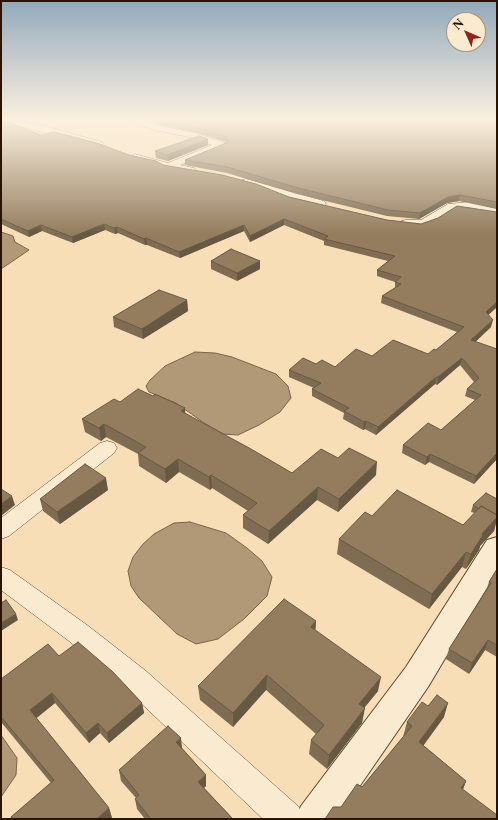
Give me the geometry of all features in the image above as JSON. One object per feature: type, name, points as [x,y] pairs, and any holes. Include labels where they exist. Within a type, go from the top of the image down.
[{"type":"street","points":[[138,157],[161,163],[168,167],[203,173]]},
{"type":"street","points":[[168,167],[192,157]]},
{"type":"street","points":[[236,180],[260,186],[293,198],[332,207]]},
{"type":"street","points":[[394,222],[420,225],[432,220],[452,207],[459,206],[497,212]]},
{"type":"street","points":[[1,530],[107,448]]},
{"type":"street","points":[[314,819],[417,677],[497,547]]},
{"type":"street","points":[[1,577],[78,633],[136,680],[287,819]]},
{"type":"shaded area","points":[[1,232],[13,236],[15,242],[29,250],[1,269]]},
{"type":"shaded area","points":[[195,352],[215,353],[232,357],[276,374],[288,386],[291,398],[280,412],[259,425],[238,435],[223,434],[204,423],[176,403],[149,392],[146,386],[150,380],[165,366]]},
{"type":"shaded area","points":[[190,522],[226,533],[262,561],[272,577],[267,596],[244,619],[218,639],[196,644],[177,634],[139,598],[131,586],[128,571],[133,557],[143,544],[154,534],[174,523]]},
{"type":"shaded area","points":[[1,735],[17,758],[16,775],[1,797]]},
{"type":"building","points":[[1,157],[139,157],[156,161],[163,165],[222,175],[256,184],[289,197],[387,220],[421,224],[438,218],[457,206],[497,212],[497,302],[486,312],[493,320],[471,340],[497,349],[497,453],[476,476],[430,454],[427,457],[403,445],[428,423],[441,430],[481,395],[467,389],[479,378],[462,358],[436,377],[378,427],[366,421],[364,422],[344,411],[349,408],[312,389],[321,383],[289,370],[303,358],[316,364],[322,360],[335,367],[356,349],[372,356],[393,340],[428,354],[434,349],[436,350],[464,327],[382,296],[401,284],[395,282],[401,277],[377,270],[395,256],[324,239],[328,236],[284,219],[250,236],[244,225],[179,252],[117,227],[114,228],[104,224],[72,237],[41,225],[28,231],[1,219]]},
{"type":"building","points":[[192,157],[497,157],[497,202],[460,195],[448,197],[420,213],[388,210],[298,188],[227,167],[185,160]]},
{"type":"building","points":[[231,249],[260,261],[237,273],[211,261]]},
{"type":"building","points":[[159,290],[187,300],[142,329],[113,317]]},
{"type":"building","points":[[138,389],[153,396],[155,394],[185,408],[181,411],[292,473],[321,449],[338,458],[349,448],[377,462],[339,499],[318,487],[269,531],[243,515],[257,503],[211,475],[209,477],[178,459],[165,469],[138,453],[146,447],[104,424],[99,428],[82,419],[114,399],[120,402]]},
{"type":"building","points":[[85,464],[106,478],[57,512],[40,499]]},
{"type":"building","points":[[1,489],[12,496],[1,504]]},
{"type":"building","points":[[397,490],[463,525],[481,506],[497,515],[497,517],[482,534],[483,535],[471,554],[466,552],[432,594],[339,539],[365,512],[372,516]]},
{"type":"building","points":[[486,493],[497,499],[497,515],[481,506],[479,509],[473,505]]},
{"type":"building","points":[[497,569],[497,645],[488,640],[472,663],[449,649],[491,583],[489,582]]},
{"type":"building","points":[[284,599],[316,621],[311,627],[381,677],[359,704],[365,708],[329,755],[311,740],[324,725],[267,675],[233,713],[198,686]]},
{"type":"building","points":[[6,600],[16,614],[1,623],[1,603]]},
{"type":"building","points":[[78,642],[113,672],[142,703],[107,733],[98,723],[86,733],[52,693],[30,710],[109,808],[97,819],[12,819],[11,817],[54,780],[1,717],[1,679],[48,644],[59,656]]},
{"type":"building","points":[[437,695],[448,703],[419,742],[466,781],[461,788],[497,815],[497,819],[325,819],[333,807],[341,807],[357,784],[362,787],[412,726],[407,722],[422,702],[428,706]]},
{"type":"building","points":[[168,726],[181,738],[176,742],[206,775],[198,782],[233,819],[151,819],[135,799],[139,795],[119,770]]}]
